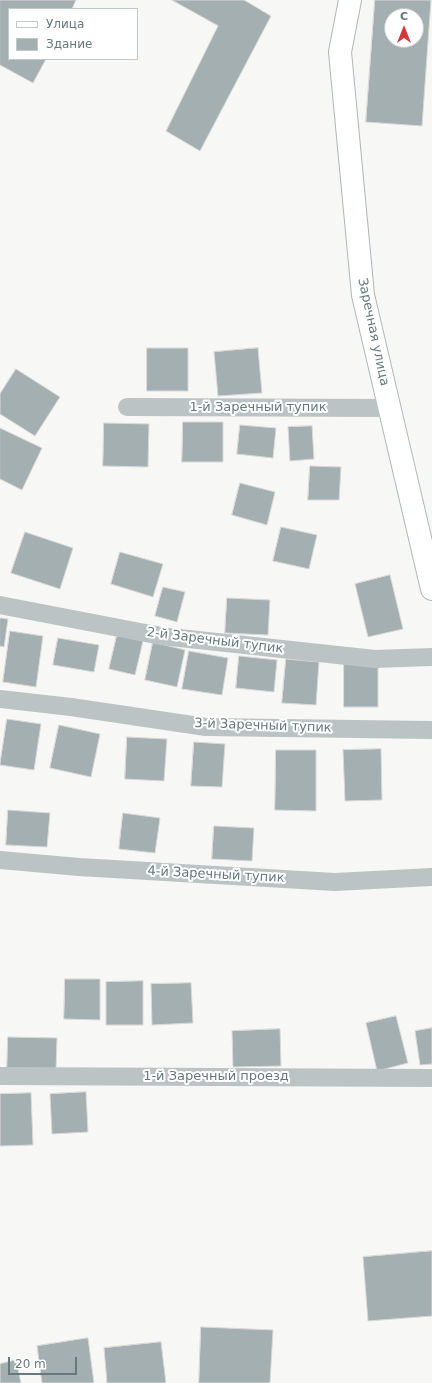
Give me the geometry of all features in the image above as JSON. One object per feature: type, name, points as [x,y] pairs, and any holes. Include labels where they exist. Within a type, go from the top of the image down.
[{"type":"main road","name":"Заречная улица","points":[[350,0],[340,52],[363,295],[432,589]]},
{"type":"street","name":"1-й Заречный тупик","points":[[127,407],[390,408]]},
{"type":"street","name":"2-й Заречный тупик","points":[[0,605],[161,636],[375,660],[432,657]]},
{"type":"street","name":"3-й Заречный тупик","points":[[0,699],[72,707],[206,727],[432,730]]},
{"type":"street","name":"4-й Заречный тупик","points":[[0,860],[79,867],[335,882],[432,877]]},
{"type":"street","name":"1-й Заречный проезд","points":[[0,1076],[432,1078]]},
{"type":"building","points":[[0,0],[76,0],[72,8],[8,8],[8,60],[45,60],[33,83],[0,65]]},
{"type":"building","points":[[172,0],[244,0],[271,16],[200,151],[166,131],[218,26]]},
{"type":"building","points":[[375,0],[431,0],[422,126],[366,122]]},
{"type":"building","points":[[147,348],[188,348],[188,391],[147,391]]},
{"type":"building","points":[[258,348],[262,393],[218,396],[214,352]]},
{"type":"building","points":[[16,369],[60,397],[35,436],[0,414],[0,394]]},
{"type":"building","points":[[183,422],[223,422],[223,462],[182,462]]},
{"type":"building","points":[[104,423],[149,424],[148,467],[103,466]]},
{"type":"building","points":[[240,425],[276,428],[273,458],[237,454]]},
{"type":"building","points":[[312,426],[314,459],[290,461],[288,427]]},
{"type":"building","points":[[0,428],[42,448],[22,490],[0,479]]},
{"type":"building","points":[[310,466],[341,467],[339,500],[308,500]]},
{"type":"building","points":[[240,483],[275,492],[267,525],[232,515]]},
{"type":"building","points":[[281,527],[317,535],[309,569],[273,561]]},
{"type":"building","points":[[25,532],[73,548],[60,589],[11,573]]},
{"type":"building","points":[[120,552],[163,564],[153,597],[111,584]]},
{"type":"building","points":[[390,575],[403,629],[368,637],[355,584]]},
{"type":"building","points":[[163,587],[185,592],[177,622],[155,616]]},
{"type":"building","points":[[227,598],[270,600],[268,635],[225,633]]},
{"type":"building","points":[[0,618],[8,619],[4,647],[0,646]]},
{"type":"building","points":[[10,631],[43,636],[36,687],[3,682]]},
{"type":"building","points":[[117,635],[143,641],[135,675],[109,669]]},
{"type":"building","points":[[58,638],[99,645],[94,672],[53,665]]},
{"type":"building","points":[[153,642],[185,650],[177,687],[145,680]]},
{"type":"building","points":[[189,651],[228,658],[222,695],[182,689]]},
{"type":"building","points":[[239,656],[277,660],[274,692],[236,688]]},
{"type":"building","points":[[286,659],[319,662],[316,705],[282,703]]},
{"type":"building","points":[[344,664],[378,664],[378,707],[344,707]]},
{"type":"building","points":[[7,719],[41,724],[34,770],[0,765]]},
{"type":"building","points":[[59,725],[100,734],[91,777],[50,768]]},
{"type":"building","points":[[127,737],[167,739],[164,781],[125,779]]},
{"type":"building","points":[[194,742],[225,744],[222,787],[191,786]]},
{"type":"building","points":[[381,749],[382,800],[345,801],[343,750]]},
{"type":"building","points":[[276,750],[316,750],[316,811],[275,810]]},
{"type":"building","points":[[8,810],[50,813],[47,847],[6,845]]},
{"type":"building","points":[[123,813],[160,818],[155,853],[119,849]]},
{"type":"building","points":[[214,826],[254,828],[252,861],[212,859]]},
{"type":"building","points":[[65,979],[100,979],[100,1020],[64,1019]]},
{"type":"building","points":[[143,981],[143,1025],[106,1025],[106,982]]},
{"type":"building","points":[[191,983],[193,1023],[152,1025],[151,984]]},
{"type":"building","points":[[396,1016],[408,1063],[377,1071],[366,1023]]},
{"type":"building","points":[[432,1028],[432,1064],[420,1065],[415,1031]]},
{"type":"building","points":[[280,1029],[281,1066],[233,1067],[232,1031]]},
{"type":"building","points":[[8,1037],[57,1038],[56,1069],[7,1068]]},
{"type":"building","points":[[86,1092],[88,1132],[52,1134],[50,1094]]},
{"type":"building","points":[[31,1093],[33,1145],[0,1146],[0,1094]]},
{"type":"building","points":[[432,1251],[432,1316],[368,1321],[363,1257]]},
{"type":"building","points":[[201,1327],[273,1330],[270,1383],[199,1383]]},
{"type":"building","points":[[88,1338],[94,1383],[42,1383],[37,1346]]},
{"type":"building","points":[[161,1342],[166,1383],[107,1383],[104,1348]]},
{"type":"building","points":[[16,1360],[21,1383],[0,1383],[0,1364]]}]
